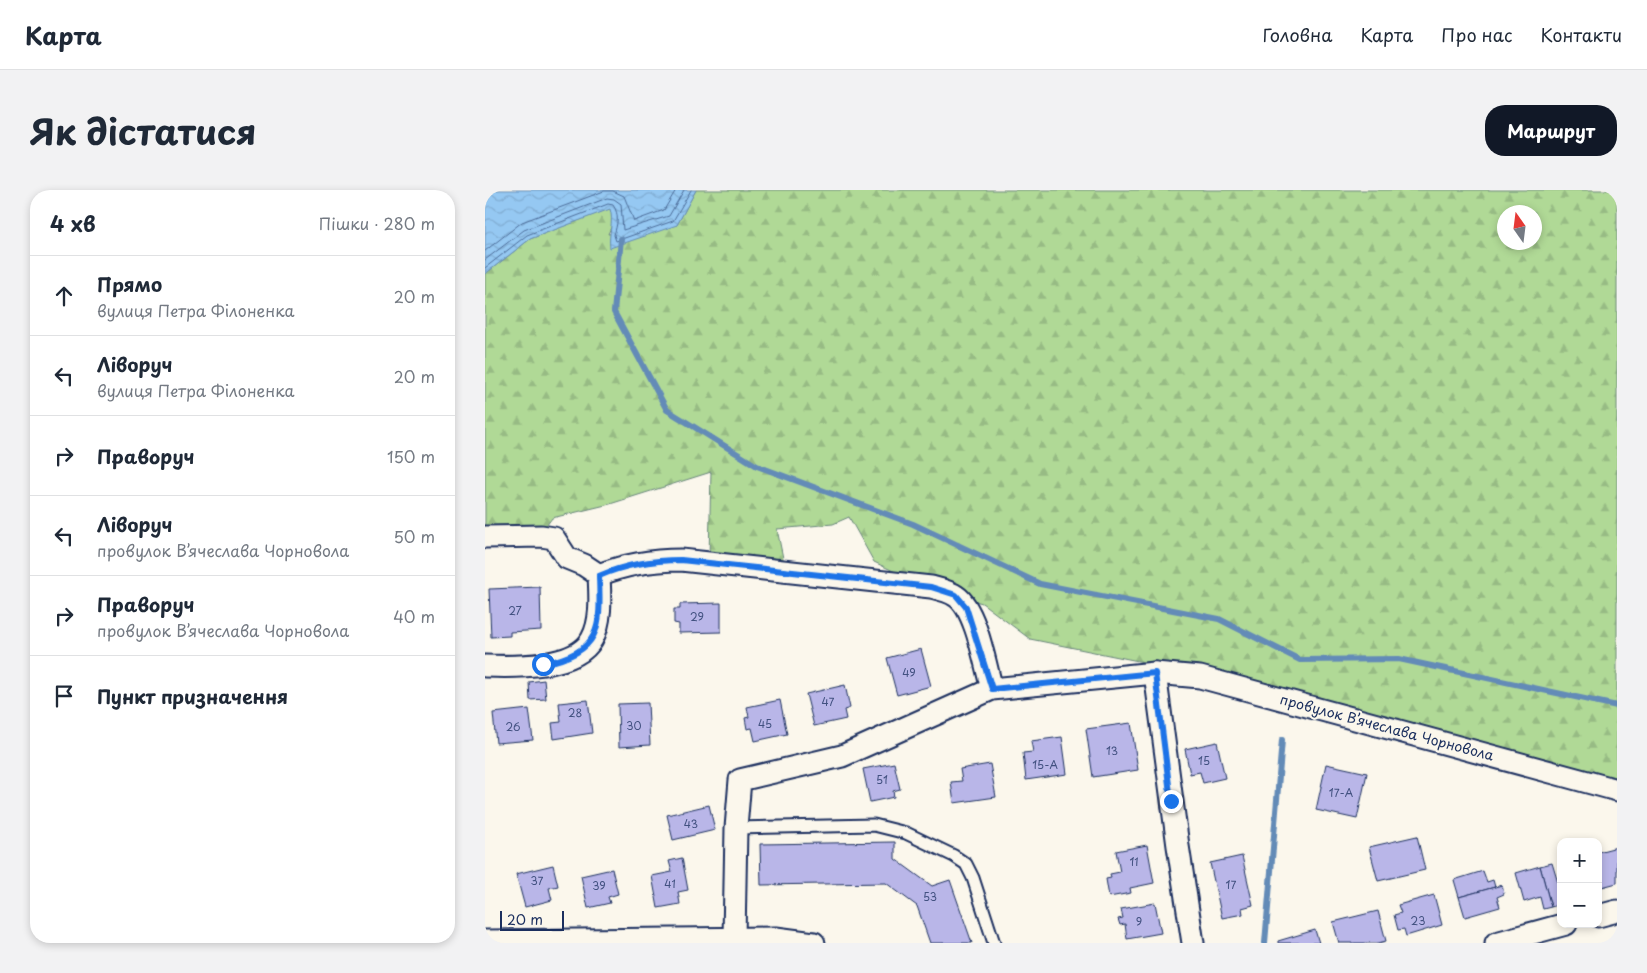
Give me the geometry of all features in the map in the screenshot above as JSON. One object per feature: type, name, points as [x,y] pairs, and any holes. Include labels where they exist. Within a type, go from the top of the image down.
[{"type":"street","points":[[485,538],[541,536],[554,538],[567,558],[584,565],[599,576]]},
{"type":"street","points":[[599,576],[622,566],[653,560],[681,560],[939,589],[956,595],[966,607],[992,689]]},
{"type":"street","points":[[485,666],[543,664],[566,659],[583,650],[591,641],[597,628],[599,576]]},
{"type":"street","points":[[1155,673],[1193,943]]},
{"type":"street","name":"провулок Вʼячеслава Чорновола","points":[[736,828],[740,780],[842,756],[992,689],[1155,673],[1200,677],[1617,790]]},
{"type":"street","points":[[734,938],[736,828]]},
{"type":"street","points":[[1602,915],[1617,911]]},
{"type":"street","points":[[1496,943],[1557,926]]},
{"type":"street","points":[[495,942],[671,941],[776,938],[814,943]]},
{"type":"lane","points":[[736,828],[874,825],[906,833],[954,856],[965,864],[973,878],[994,943]]},
{"type":"green space","points":[[696,190],[1617,190],[1617,784],[1153,664],[1030,639],[982,603],[928,587],[874,562],[849,517],[833,524],[777,529],[785,568],[709,557],[711,472],[610,504],[552,518],[535,541],[485,536],[485,274],[530,239],[611,208],[613,223],[608,234],[677,225]]},
{"type":"water","points":[[485,190],[696,190],[677,225],[610,248],[610,209],[530,239],[485,274]]},
{"type":"building","points":[[540,587],[541,630],[510,632],[510,636],[491,637],[489,589]]},
{"type":"building","points":[[721,603],[721,632],[679,633],[679,624],[674,623],[674,609],[680,609],[680,604]]},
{"type":"building","points":[[921,649],[931,686],[897,695],[887,658]]},
{"type":"building","points":[[544,680],[546,699],[530,700],[529,682]]},
{"type":"building","points":[[845,685],[850,708],[844,710],[846,719],[814,726],[806,694]]},
{"type":"building","points":[[588,700],[592,733],[554,739],[552,723],[561,722],[559,703]]},
{"type":"building","points":[[780,700],[787,734],[755,741],[752,728],[747,729],[745,718],[749,717],[747,707]]},
{"type":"building","points":[[648,703],[650,745],[619,747],[618,704]]},
{"type":"building","points":[[529,709],[533,740],[496,743],[493,713]]},
{"type":"building","points":[[1131,723],[1138,770],[1093,777],[1086,729]]},
{"type":"building","points":[[1062,737],[1067,774],[1026,780],[1023,753],[1033,752],[1031,741]]},
{"type":"building","points":[[1217,742],[1225,778],[1203,783],[1200,772],[1190,774],[1185,749]]},
{"type":"building","points":[[894,763],[900,789],[893,791],[894,797],[870,802],[863,769]]},
{"type":"building","points":[[990,764],[996,797],[954,803],[951,782],[962,781],[960,769]]},
{"type":"building","points":[[1326,764],[1367,773],[1357,819],[1316,810]]},
{"type":"building","points":[[709,805],[715,830],[673,840],[667,815]]},
{"type":"building","points":[[1417,836],[1425,870],[1378,881],[1369,847]]},
{"type":"building","points":[[895,842],[895,859],[932,886],[950,880],[972,943],[930,943],[917,906],[886,883],[761,885],[760,844]]},
{"type":"building","points":[[1147,845],[1154,883],[1130,888],[1131,893],[1109,897],[1106,879],[1111,878],[1110,874],[1120,872],[1116,851]]},
{"type":"building","points":[[1617,847],[1617,883],[1602,887],[1602,883],[1602,851]]},
{"type":"building","points":[[1242,856],[1253,905],[1242,908],[1243,914],[1222,918],[1210,863]]},
{"type":"building","points":[[682,858],[688,890],[678,892],[680,904],[658,908],[652,876],[672,872],[669,861]]},
{"type":"building","points":[[1552,863],[1557,879],[1557,905],[1551,907],[1540,866]]},
{"type":"building","points":[[553,865],[558,886],[549,888],[552,900],[525,907],[516,874]]},
{"type":"building","points":[[1540,866],[1551,907],[1543,909],[1540,897],[1524,902],[1516,873]]},
{"type":"building","points":[[612,869],[618,894],[608,897],[610,903],[588,908],[581,876]]},
{"type":"building","points":[[1483,871],[1487,882],[1493,880],[1495,887],[1459,897],[1454,880]]},
{"type":"building","points":[[1502,885],[1504,894],[1497,897],[1500,907],[1465,917],[1459,897]]},
{"type":"building","points":[[1434,895],[1442,925],[1406,936],[1404,929],[1398,930],[1394,915],[1401,913],[1398,905]]},
{"type":"building","points":[[1155,903],[1161,933],[1127,939],[1125,924],[1120,925],[1118,919],[1123,918],[1121,909]]},
{"type":"building","points":[[1378,911],[1386,941],[1378,943],[1339,943],[1333,922]]},
{"type":"building","points":[[1315,930],[1319,943],[1278,943],[1278,941]]},
{"type":"waterway","points":[[621,239],[614,312],[667,410],[757,466],[913,524],[1040,584],[1219,619],[1300,660],[1399,659],[1617,706]]},
{"type":"waterway","points":[[1265,943],[1282,740]]},
{"type":"route","points":[[543,664],[566,659],[583,650],[591,641],[597,628],[600,596],[599,576],[622,566],[653,560],[681,560],[931,587],[956,595],[966,607],[970,614],[992,689],[1155,673],[1171,801]]}]
